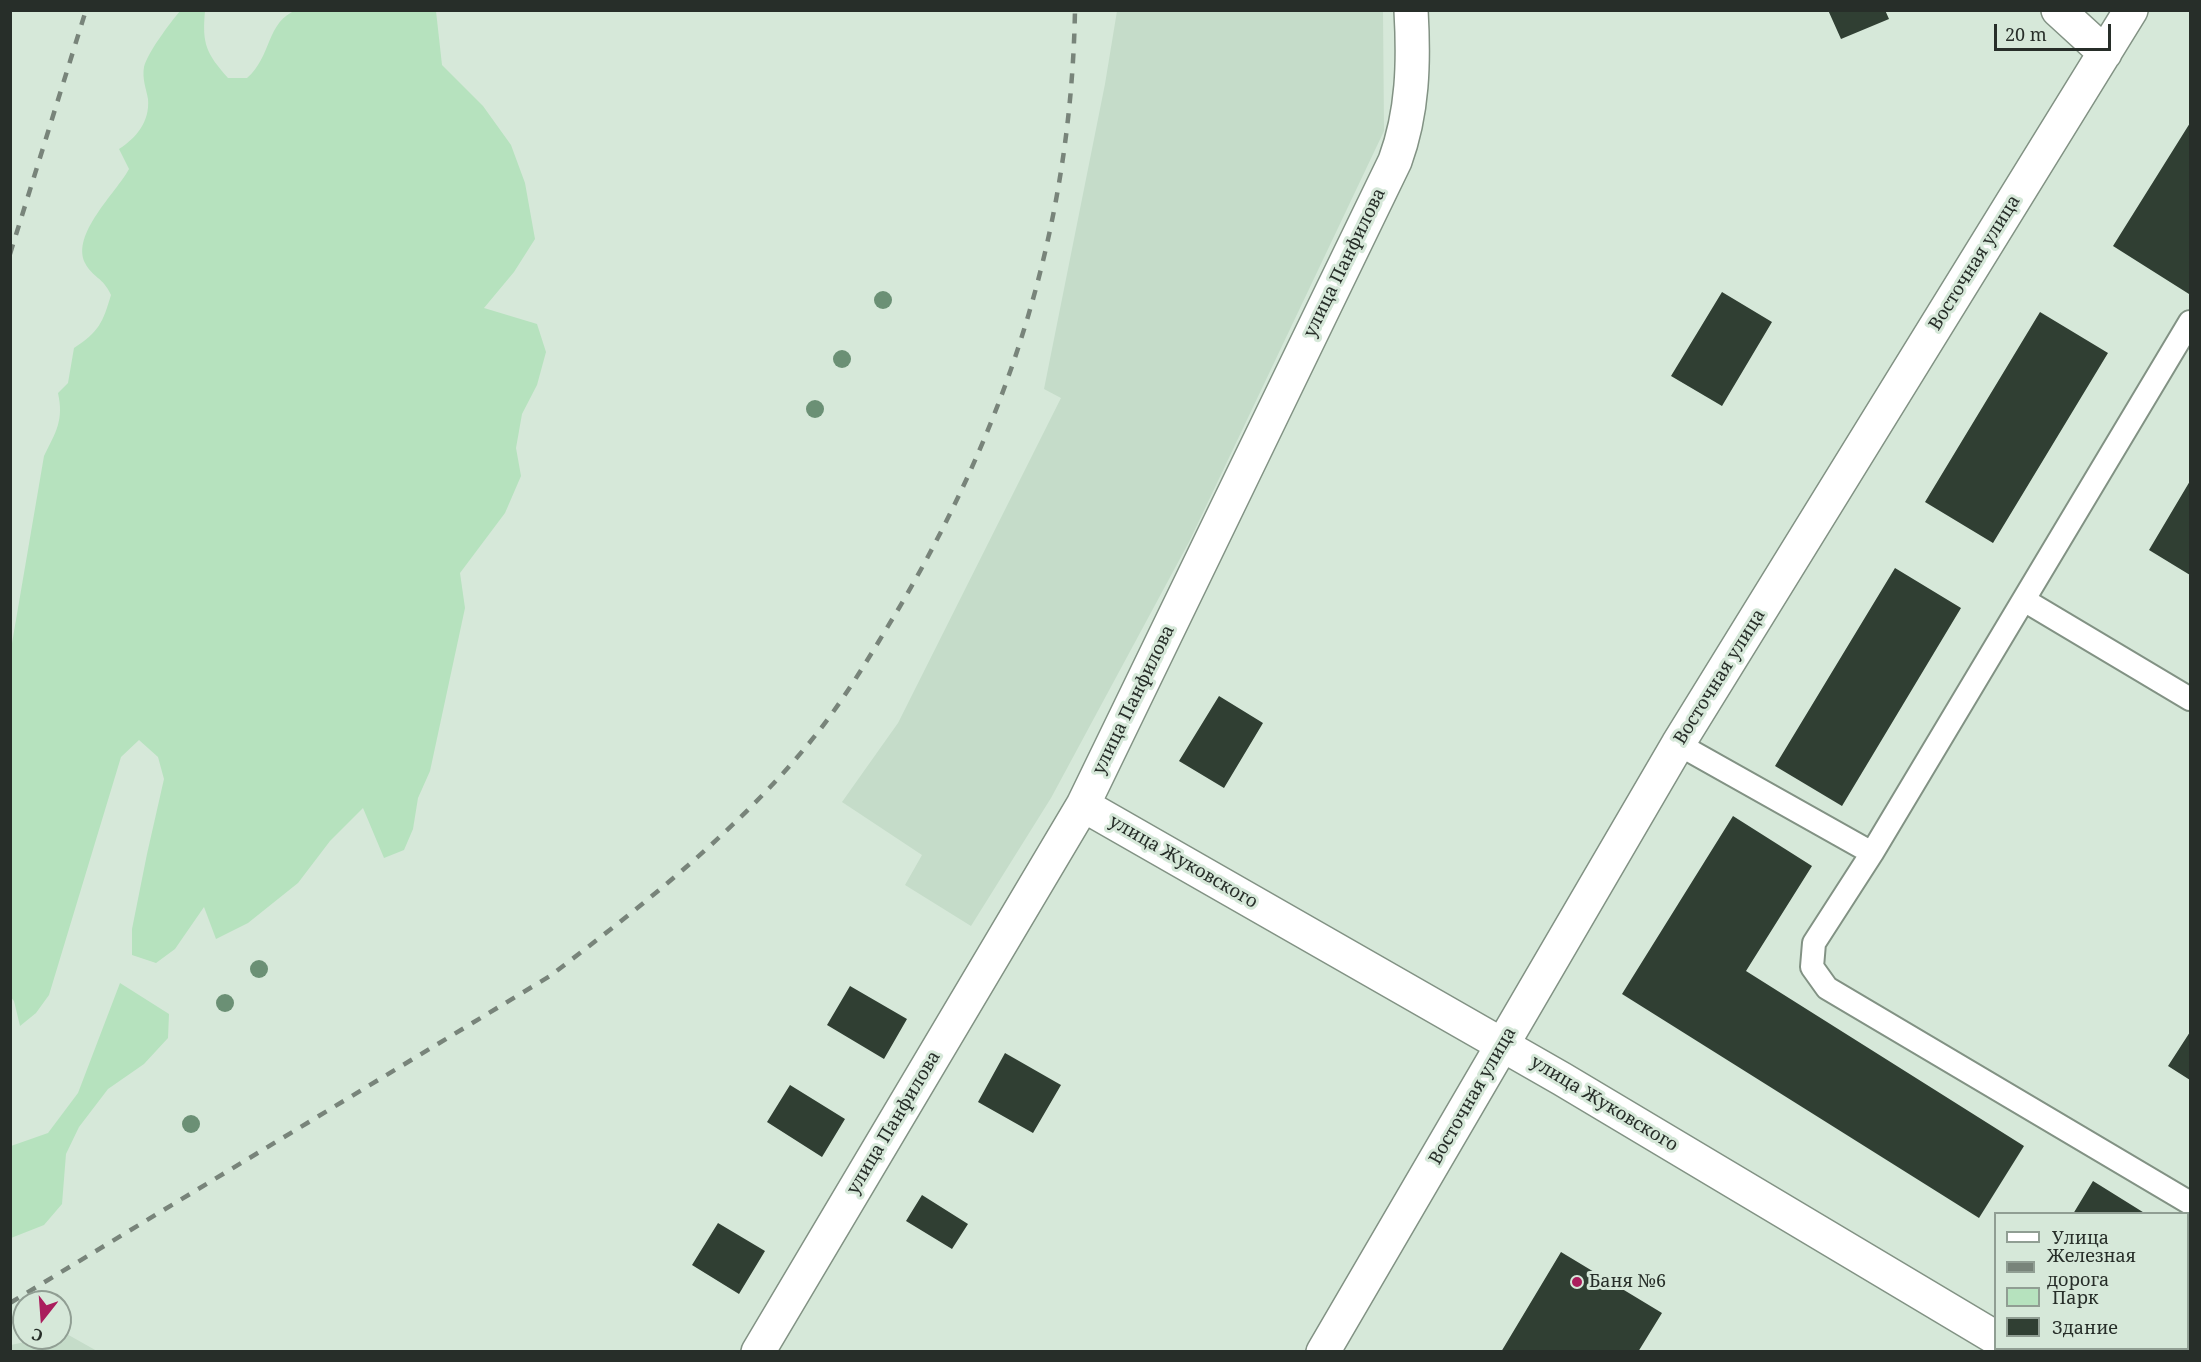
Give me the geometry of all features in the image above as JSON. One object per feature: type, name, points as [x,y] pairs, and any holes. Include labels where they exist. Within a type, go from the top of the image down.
[{"type":"street","name":"улица Панфилова","points":[[758,1352],[1083,805],[1395,161],[1406,131],[1410,102],[1411,10]]},
{"type":"street","points":[[2058,10],[2104,53]]},
{"type":"street","name":"Восточная улица","points":[[1323,1352],[1678,744],[2132,10]]},
{"type":"street","name":"улица Жуковского","points":[[1083,805],[1503,1046],[1994,1337]]},
{"type":"lane","points":[[2190,321],[1872,853],[1814,943],[1812,967],[1827,988],[2190,1203]]},
{"type":"lane","points":[[2024,600],[2190,699]]},
{"type":"lane","points":[[1678,744],[1872,853]]},
{"type":"shaded area","points":[[1117,11],[1383,11],[1384,131],[1189,542],[1051,798],[971,926],[905,885],[922,855],[842,802],[898,723],[1061,398],[1044,389],[1105,84]]},
{"type":"shaded area","points":[[72,1337],[97,1351],[11,1351],[11,1345],[12,1350],[72,1350]]},
{"type":"green space","points":[[297,10],[436,11],[442,65],[483,106],[511,145],[525,183],[535,239],[514,272],[484,308],[537,324],[546,352],[537,385],[522,414],[516,448],[521,476],[505,513],[460,573],[465,608],[430,771],[418,798],[413,829],[404,850],[384,858],[363,808],[330,841],[298,883],[248,923],[216,939],[204,907],[175,949],[156,963],[132,955],[132,929],[164,779],[158,757],[139,740],[121,757],[49,995],[36,1013],[20,1026],[14,1001],[10,996],[11,649],[44,456],[59,418],[58,393],[68,383],[74,348],[99,326],[111,295],[85,263],[82,252],[84,239],[97,214],[129,169],[119,149],[141,128],[147,115],[148,99],[144,67],[165,30],[180,11],[205,11],[204,32],[210,55],[228,78],[247,78],[261,60],[280,22]]},
{"type":"green space","points":[[120,983],[169,1014],[168,1038],[144,1064],[108,1089],[79,1127],[66,1154],[62,1204],[44,1225],[11,1238],[11,1146],[48,1133],[78,1093]]},
{"type":"building","points":[[1828,10],[1885,10],[1889,19],[1841,39]]},
{"type":"building","points":[[2190,123],[2190,291],[2189,294],[2113,246]]},
{"type":"building","points":[[1722,292],[1772,322],[1722,406],[1671,376]]},
{"type":"building","points":[[2040,312],[2108,353],[1993,543],[1925,502]]},
{"type":"building","points":[[2190,481],[2190,575],[2149,550]]},
{"type":"building","points":[[1895,568],[1961,608],[1842,806],[1775,766]]},
{"type":"building","points":[[1219,696],[1263,723],[1224,788],[1179,761]]},
{"type":"building","points":[[1733,816],[1812,866],[1746,971],[2024,1146],[1979,1218],[1622,994]]},
{"type":"building","points":[[850,986],[907,1019],[884,1059],[827,1025]]},
{"type":"building","points":[[2190,1032],[2190,1080],[2168,1066]]},
{"type":"building","points":[[1005,1053],[1061,1085],[1033,1133],[978,1102]]},
{"type":"building","points":[[790,1085],[845,1119],[822,1157],[767,1122]]},
{"type":"building","points":[[2093,1181],[2143,1212],[2074,1212]]},
{"type":"building","points":[[922,1195],[968,1224],[952,1249],[906,1221]]},
{"type":"building","points":[[718,1223],[765,1251],[739,1294],[692,1265]]},
{"type":"building","points":[[2189,1240],[2190,1241],[2189,1327]]},
{"type":"building","name":"Баня №6","points":[[1561,1252],[1662,1313],[1638,1352],[1501,1352]]},
{"type":"railway","points":[[10,254],[86,10]]},
{"type":"railway","points":[[10,1303],[550,976],[619,923],[687,866],[751,807],[810,742],[868,660],[938,538],[972,466],[1002,394],[1027,321],[1047,246],[1061,169],[1071,91],[1075,10]]},
{"type":"place","name":"Баня №6","points":[[1577,1282]]}]
